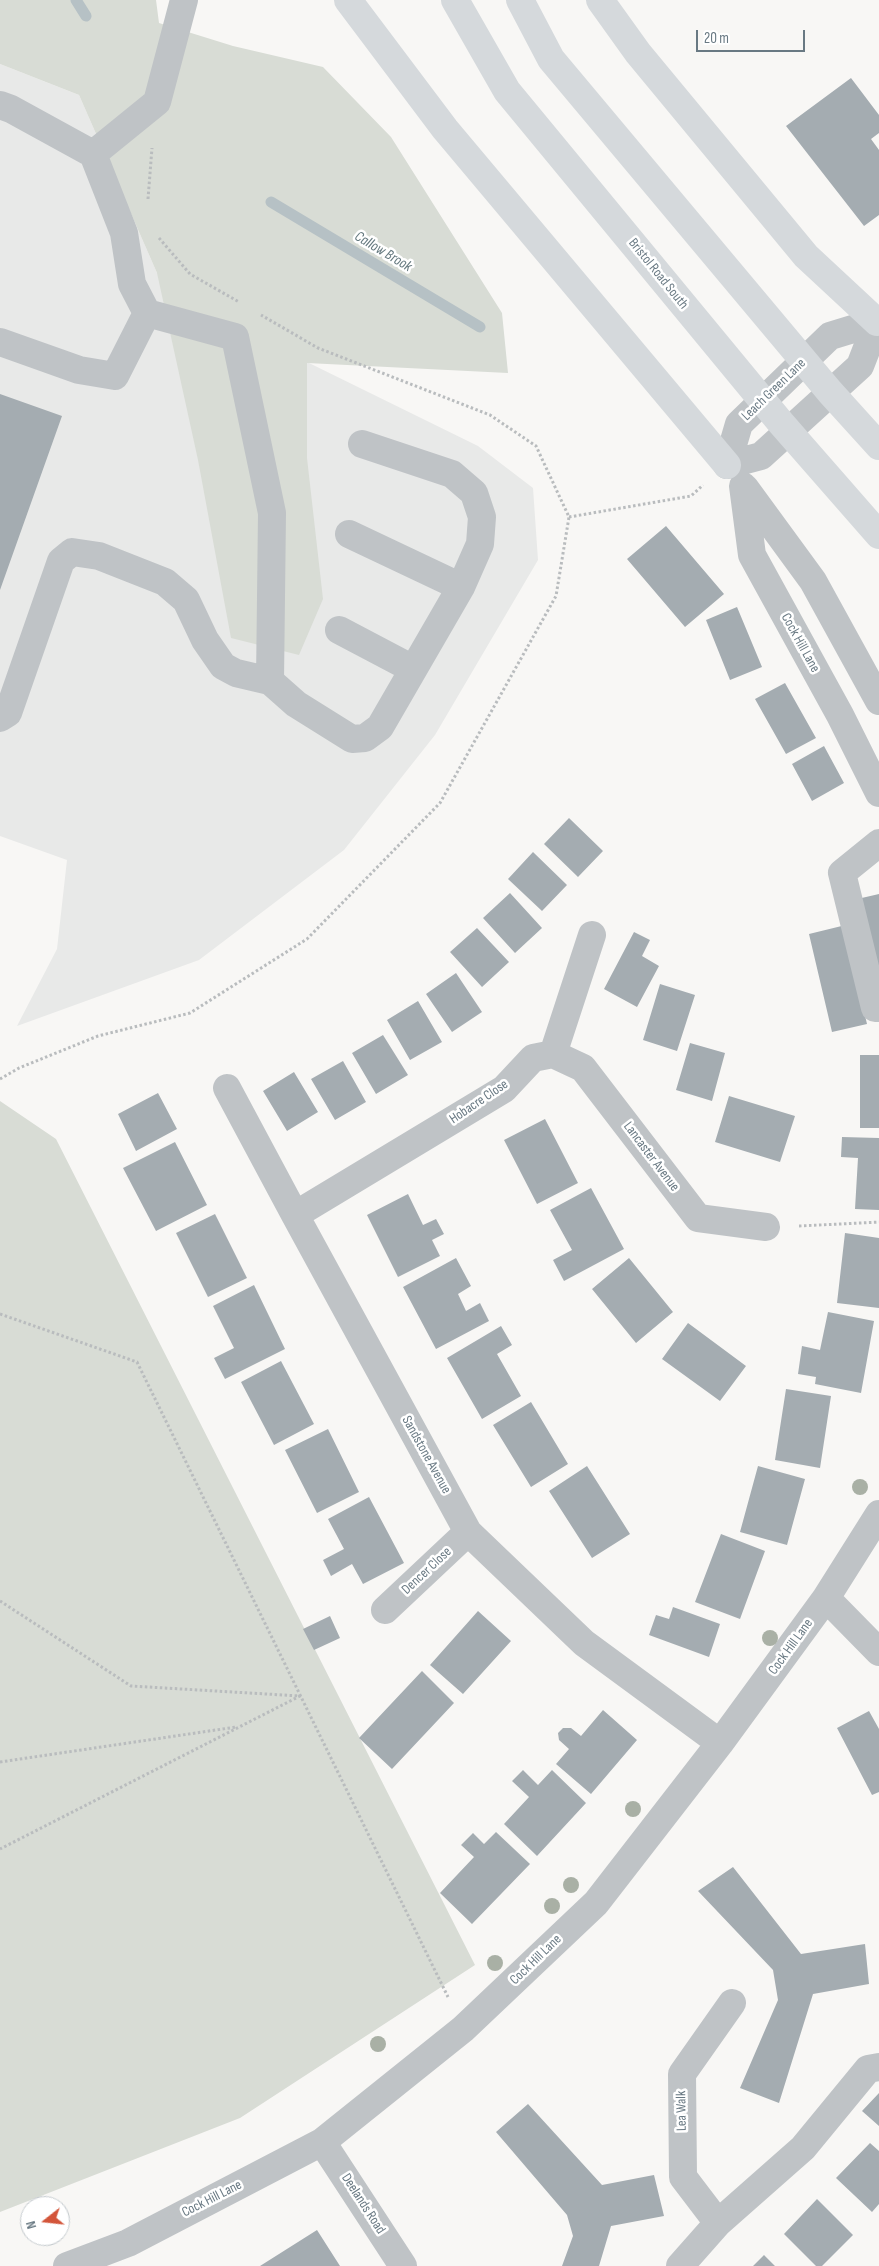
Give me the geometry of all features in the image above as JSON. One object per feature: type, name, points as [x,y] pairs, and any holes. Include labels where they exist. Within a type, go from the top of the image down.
[{"type":"highway","points":[[348,0],[456,142],[735,475]]},
{"type":"highway","name":"Bristol Road South","points":[[455,0],[507,91],[781,423],[879,535]]},
{"type":"highway","points":[[520,0],[551,60],[830,392],[879,446]]},
{"type":"highway","points":[[600,0],[638,53],[806,256],[878,323]]},
{"type":"street","points":[[93,154],[157,102],[185,0]]},
{"type":"street","points":[[0,105],[11,109],[93,154],[124,232],[132,284],[147,313],[235,337],[272,513],[270,681]]},
{"type":"street","points":[[0,342],[79,370],[115,376],[147,313]]},
{"type":"street","points":[[878,323],[860,366],[761,456],[735,475],[813,581],[879,702]]},
{"type":"street","name":"Leach Green Lane","points":[[735,475],[739,424],[830,336],[878,323]]},
{"type":"street","points":[[0,718],[8,713],[61,561],[72,552],[99,556],[165,582],[186,600],[206,640],[223,666],[236,673],[270,681],[296,704],[352,739],[365,738],[380,727],[461,587],[480,544],[482,517],[474,493],[452,474],[362,444]]},
{"type":"street","name":"Cock Hill Lane","points":[[735,475],[752,555],[840,715],[879,793]]},
{"type":"street","points":[[349,534],[461,587]]},
{"type":"street","points":[[339,630],[413,669]]},
{"type":"street","points":[[879,843],[842,873],[876,1008],[879,1008]]},
{"type":"street","points":[[553,1054],[592,935]]},
{"type":"street","name":"Hobacre Close","points":[[295,1215],[504,1089],[533,1058],[553,1054]]},
{"type":"street","name":"Lancaster Avenue","points":[[553,1054],[583,1068],[698,1218],[766,1228]]},
{"type":"street","name":"Sandstone Avenue","points":[[227,1088],[468,1532],[584,1642],[720,1743]]},
{"type":"street","name":"Cock Hill Lane","points":[[67,2266],[128,2243],[322,2142],[463,2029],[596,1903],[720,1743],[826,1598],[879,1514]]},
{"type":"street","name":"Dencer Close","points":[[385,1610],[468,1532]]},
{"type":"street","points":[[826,1598],[879,1652]]},
{"type":"street","name":"Lea Walk","points":[[718,2223],[683,2177],[682,2074],[732,2003]]},
{"type":"street","points":[[680,2266],[718,2223],[803,2148],[868,2069],[879,2067]]},
{"type":"street","name":"Deelands Road","points":[[322,2142],[403,2266]]},
{"type":"path","points":[[569,517],[691,496],[735,475]]},
{"type":"path","points":[[766,1228],[879,1222]]},
{"type":"path","points":[[0,1314],[137,1362],[463,2029]]},
{"type":"path","points":[[0,1601],[131,1686],[300,1696]]},
{"type":"path","points":[[0,1849],[300,1696]]},
{"type":"path","points":[[0,1762],[239,1727]]},
{"type":"shaded area","points":[[0,0],[156,0],[159,23],[233,46],[323,67],[391,137],[502,313],[508,373],[307,363],[307,458],[323,599],[299,655],[231,638],[198,460],[157,273],[79,95],[0,64]]},
{"type":"shaded area","points":[[0,64],[79,95],[157,273],[307,362],[478,446],[533,488],[538,560],[435,735],[344,850],[199,960],[17,1026],[57,949],[67,860],[0,836]]},
{"type":"shaded area","points":[[0,1101],[56,1139],[475,1965],[240,2118],[41,2196],[20,2196],[20,2204],[0,2212]]},
{"type":"building","points":[[851,78],[879,115],[879,133],[871,139],[879,150],[879,215],[864,226],[786,126]]},
{"type":"building","points":[[0,394],[62,416],[0,590]]},
{"type":"building","points":[[666,526],[724,594],[685,627],[627,559]]},
{"type":"building","points":[[737,607],[762,667],[730,680],[706,620]]},
{"type":"building","points":[[785,683],[816,738],[786,754],[755,699]]},
{"type":"building","points":[[824,746],[844,783],[812,801],[792,764]]},
{"type":"building","points":[[569,818],[603,851],[578,877],[544,844]]},
{"type":"building","points":[[533,852],[567,885],[542,911],[508,879]]},
{"type":"building","points":[[510,893],[542,928],[515,953],[483,918]]},
{"type":"building","points":[[879,894],[879,993],[853,965],[867,1024],[832,1032],[809,934],[858,922],[853,900]]},
{"type":"building","points":[[477,928],[509,962],[482,987],[450,952]]},
{"type":"building","points":[[634,932],[650,940],[642,956],[659,966],[637,1007],[604,989]]},
{"type":"building","points":[[456,973],[482,1012],[452,1032],[426,994]]},
{"type":"building","points":[[660,984],[695,995],[677,1051],[643,1040]]},
{"type":"building","points":[[418,1001],[442,1042],[410,1060],[387,1020]]},
{"type":"building","points":[[383,1035],[408,1075],[376,1094],[352,1053]]},
{"type":"building","points":[[690,1043],[725,1053],[712,1101],[676,1090]]},
{"type":"building","points":[[860,1055],[879,1055],[879,1128],[860,1128]]},
{"type":"building","points":[[343,1061],[366,1102],[335,1120],[311,1079]]},
{"type":"building","points":[[294,1072],[318,1112],[287,1131],[263,1091]]},
{"type":"building","points":[[158,1093],[177,1129],[136,1151],[118,1114]]},
{"type":"building","points":[[729,1096],[795,1116],[780,1162],[715,1142]]},
{"type":"building","points":[[545,1119],[578,1183],[537,1204],[504,1140]]},
{"type":"building","points":[[842,1137],[879,1138],[879,1210],[855,1209],[858,1158],[841,1157]]},
{"type":"building","points":[[175,1142],[207,1205],[156,1231],[123,1168]]},
{"type":"building","points":[[591,1188],[624,1249],[564,1281],[553,1260],[572,1250],[550,1210]]},
{"type":"building","points":[[408,1194],[423,1225],[436,1219],[444,1234],[432,1240],[440,1256],[398,1277],[367,1215]]},
{"type":"building","points":[[215,1214],[247,1278],[208,1297],[176,1233]]},
{"type":"building","points":[[845,1233],[879,1238],[879,1308],[837,1303]]},
{"type":"building","points":[[456,1258],[471,1286],[458,1294],[466,1311],[480,1303],[489,1321],[436,1349],[403,1287]]},
{"type":"building","points":[[629,1258],[673,1312],[636,1343],[592,1289]]},
{"type":"building","points":[[254,1285],[285,1349],[225,1379],[214,1358],[234,1348],[213,1306]]},
{"type":"building","points":[[828,1312],[874,1321],[861,1393],[815,1384],[816,1377],[798,1374],[802,1346],[820,1350]]},
{"type":"building","points":[[688,1323],[746,1366],[720,1401],[662,1359]]},
{"type":"building","points":[[501,1326],[512,1345],[497,1354],[521,1396],[482,1419],[447,1358]]},
{"type":"building","points":[[281,1361],[314,1424],[274,1445],[241,1382]]},
{"type":"building","points":[[786,1389],[831,1396],[820,1468],[775,1460]]},
{"type":"building","points":[[531,1402],[568,1464],[531,1487],[493,1425]]},
{"type":"building","points":[[328,1429],[359,1492],[317,1513],[285,1450]]},
{"type":"building","points":[[587,1466],[630,1534],[592,1558],[549,1491]]},
{"type":"building","points":[[758,1466],[805,1479],[787,1545],[740,1532]]},
{"type":"building","points":[[369,1497],[404,1563],[363,1584],[352,1564],[331,1576],[323,1560],[344,1549],[328,1519]]},
{"type":"building","points":[[721,1534],[765,1551],[740,1619],[695,1602]]},
{"type":"building","points":[[673,1607],[720,1624],[709,1657],[649,1635],[656,1615],[669,1619]]},
{"type":"building","points":[[478,1611],[511,1641],[463,1694],[430,1665]]},
{"type":"building","points":[[330,1616],[340,1638],[314,1650],[303,1629]]},
{"type":"building","points":[[422,1671],[454,1703],[392,1769],[359,1738]]},
{"type":"building","points":[[603,1710],[637,1740],[591,1794],[556,1764],[569,1749],[559,1740],[558,1733],[563,1728],[571,1728],[581,1736]]},
{"type":"building","points":[[869,1711],[879,1729],[879,1792],[872,1795],[837,1728]]},
{"type":"building","points":[[523,1770],[538,1785],[552,1770],[586,1803],[537,1856],[504,1824],[529,1797],[512,1781]]},
{"type":"building","points":[[496,1832],[530,1864],[472,1924],[440,1893],[474,1857],[461,1845],[473,1833],[484,1844]]},
{"type":"building","points":[[733,1867],[801,1954],[865,1944],[869,1984],[813,1994],[779,2103],[740,2088],[778,2000],[773,1970],[698,1891]]},
{"type":"building","points":[[879,2093],[879,2126],[862,2111]]},
{"type":"building","points":[[528,2104],[602,2185],[654,2175],[664,2216],[611,2226],[599,2266],[562,2266],[573,2236],[567,2215],[496,2132]]},
{"type":"building","points":[[870,2143],[879,2151],[879,2204],[872,2212],[836,2178]]},
{"type":"building","points":[[817,2199],[853,2235],[822,2266],[816,2266],[784,2234]]},
{"type":"building","points":[[317,2230],[340,2266],[260,2266]]},
{"type":"building","points":[[764,2255],[775,2266],[753,2266]]},
{"type":"waterway","name":"Callow Brook","points":[[76,0],[86,16]]},
{"type":"waterway","name":"Callow Brook","points":[[271,202],[480,327]]}]
